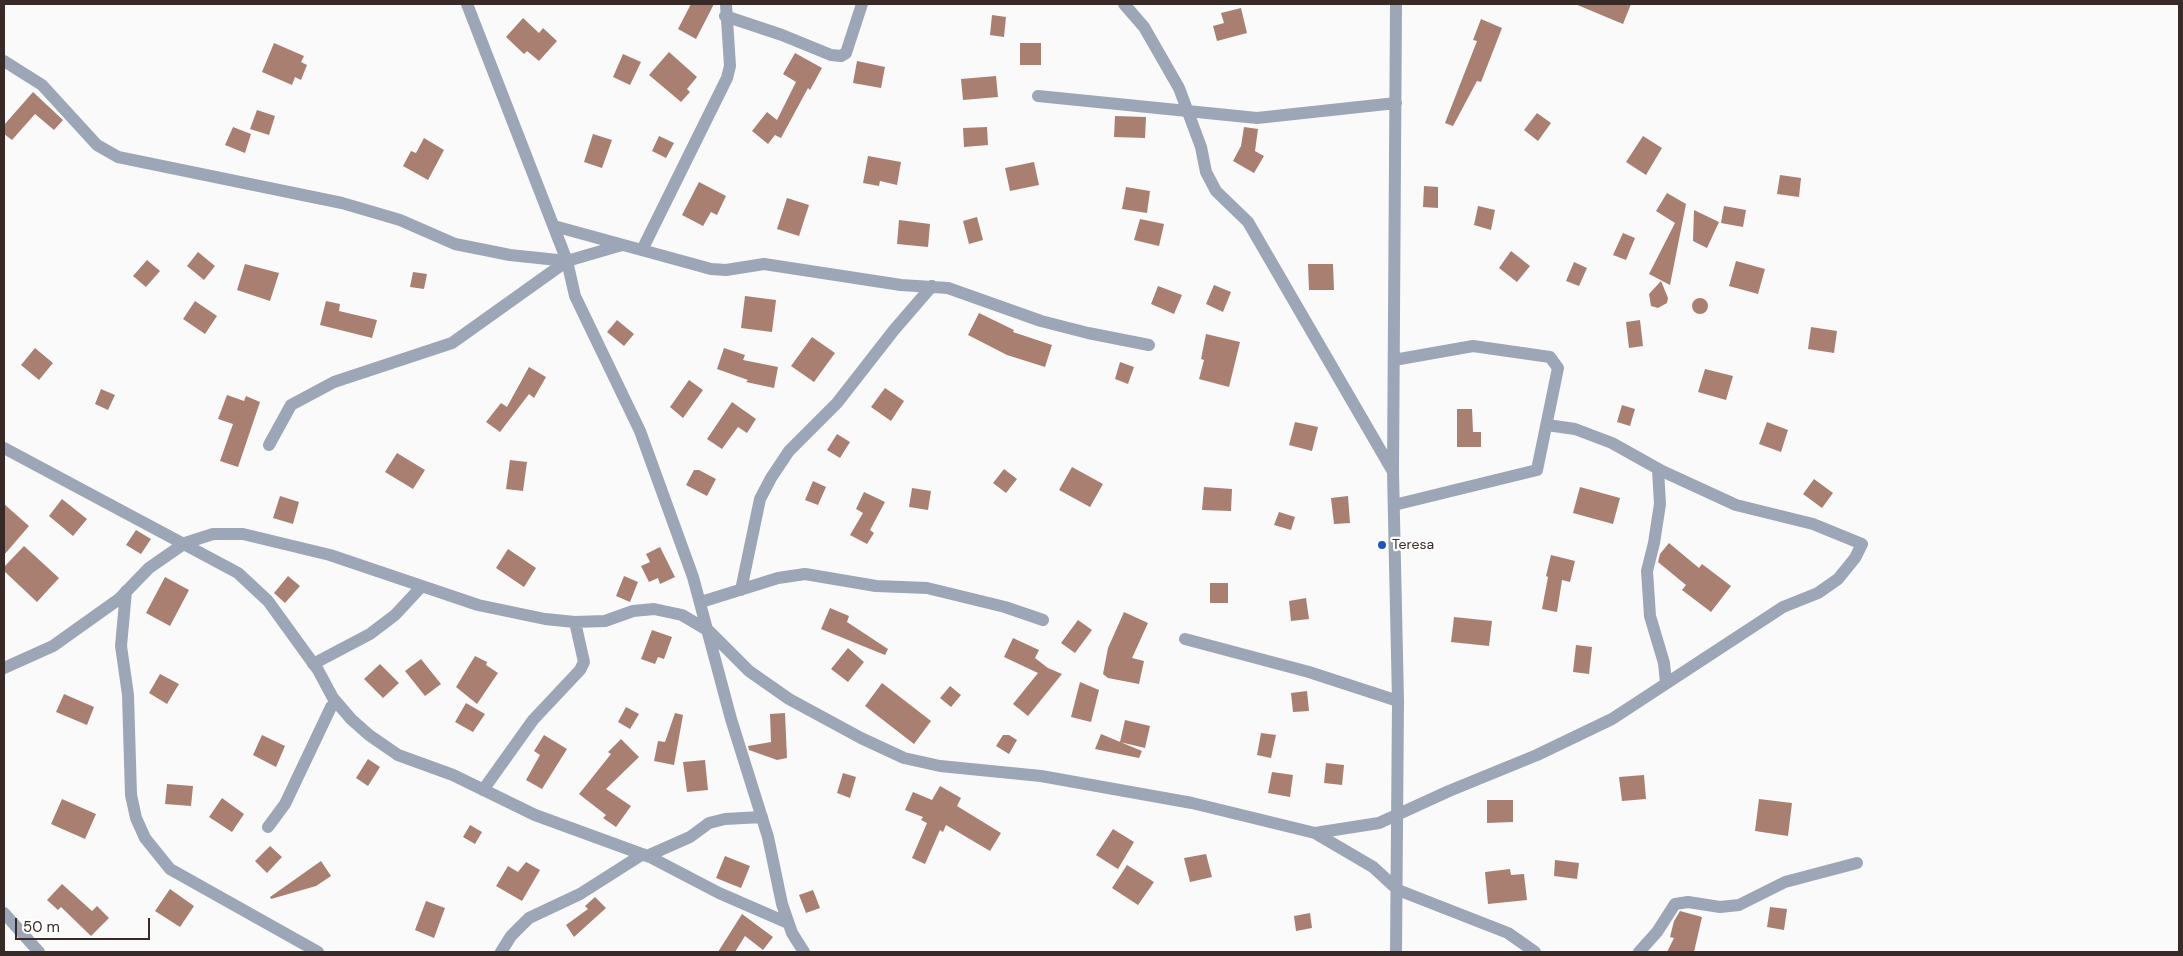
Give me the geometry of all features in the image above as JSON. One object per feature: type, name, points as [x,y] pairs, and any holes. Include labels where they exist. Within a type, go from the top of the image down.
[{"type":"street","points":[[467,4],[567,261],[575,296],[640,431],[701,602],[731,719],[762,817],[790,928],[792,952]]},
{"type":"street","points":[[642,250],[727,78],[730,66],[725,10],[831,55],[841,56],[846,53],[862,4]]},
{"type":"street","points":[[1124,4],[1144,27]]},
{"type":"street","points":[[1133,4],[1179,88],[1201,147],[1206,172],[1216,190],[1248,222],[1393,472]]},
{"type":"street","points":[[1396,4],[1393,472],[1398,701],[1398,890],[1396,952]]},
{"type":"street","points":[[4,61],[42,85],[97,145],[118,157],[342,203],[400,220],[455,244],[510,255],[567,261]]},
{"type":"street","points":[[1038,96],[1257,118],[1396,103]]},
{"type":"street","points":[[554,226],[711,269],[726,270],[764,264],[901,285],[948,288],[1060,326],[1148,344]]},
{"type":"street","points":[[270,445],[291,405],[334,382],[452,343],[567,261],[622,245]]},
{"type":"street","points":[[741,590],[760,499],[770,478],[789,451],[837,403],[894,330],[932,286]]},
{"type":"street","points":[[1394,360],[1473,346],[1550,357],[1558,368],[1537,470],[1394,505]]},
{"type":"street","points":[[1315,833],[1364,827],[1398,815],[1580,735],[1612,719],[1783,607],[1818,593],[1838,579],[1855,558],[1862,544],[1813,524],[1736,505],[1658,470],[1612,443],[1575,429],[1547,425]]},
{"type":"street","points":[[4,448],[238,573],[268,601],[313,664],[336,702],[369,736],[398,755],[483,790],[535,815],[645,855],[790,928],[804,952]]},
{"type":"street","points":[[1658,470],[1660,504],[1654,543],[1646,571],[1650,616],[1664,662],[1666,683]]},
{"type":"street","points":[[4,668],[53,646],[90,622],[149,568],[185,543],[213,534],[244,534],[330,555],[478,606],[545,619],[575,622],[605,621],[633,611],[654,608],[682,615],[709,631],[749,671],[789,699],[861,738],[904,758],[940,766],[1041,776],[1192,803],[1315,833],[1373,867],[1398,890],[1508,933],[1536,952]]},
{"type":"street","points":[[701,602],[778,578],[804,574],[876,586],[927,588],[1005,606],[1043,620]]},
{"type":"street","points":[[313,664],[370,634],[395,614],[422,586]]},
{"type":"street","points":[[126,591],[121,646],[128,695],[131,795],[136,818],[145,838],[170,869],[318,952]]},
{"type":"street","points":[[483,790],[533,720],[580,670],[584,662],[575,622]]},
{"type":"street","points":[[1185,638],[1309,672],[1398,701]]},
{"type":"street","points":[[268,827],[285,804],[330,707],[336,702]]},
{"type":"street","points":[[501,952],[511,936],[529,918],[580,894],[645,855],[690,837],[709,824],[725,819],[762,817]]},
{"type":"street","points":[[1639,952],[1657,932],[1675,904],[1688,902],[1720,907],[1739,905],[1785,882],[1856,863]]},
{"type":"street","points":[[4,913],[39,952]]},
{"type":"building","points":[[691,4],[714,4],[696,39],[678,29]]},
{"type":"building","points":[[1575,4],[1631,4],[1623,24]]},
{"type":"building","points":[[1241,8],[1247,33],[1217,41],[1213,26],[1224,23],[1221,13]]},
{"type":"building","points":[[992,15],[1006,17],[1004,37],[990,35]]},
{"type":"building","points":[[523,18],[539,33],[543,28],[557,41],[539,61],[527,51],[524,54],[506,37]]},
{"type":"building","points":[[1481,19],[1502,28],[1481,82],[1477,81],[1453,126],[1445,123],[1477,41],[1473,40]]},
{"type":"building","points":[[274,43],[304,56],[301,62],[307,65],[301,80],[295,77],[292,85],[262,72]]},
{"type":"building","points":[[1020,43],[1041,43],[1041,65],[1020,65]]},
{"type":"building","points":[[669,52],[697,77],[687,89],[690,92],[681,102],[649,75]]},
{"type":"building","points":[[795,53],[822,68],[810,90],[808,88],[781,138],[775,135],[768,144],[752,131],[767,112],[777,120],[796,82],[783,74]]},
{"type":"building","points":[[623,54],[641,62],[630,85],[613,77]]},
{"type":"building","points":[[857,61],[885,67],[881,88],[853,83]]},
{"type":"building","points":[[996,76],[998,97],[963,100],[961,79]]},
{"type":"building","points":[[33,92],[63,120],[54,130],[35,114],[12,140],[4,134],[4,125]]},
{"type":"building","points":[[257,110],[275,116],[269,135],[250,129]]},
{"type":"building","points":[[1537,113],[1551,123],[1538,141],[1524,130]]},
{"type":"building","points":[[1115,116],[1146,117],[1145,138],[1114,137]]},
{"type":"building","points":[[233,127],[251,134],[245,153],[225,145]]},
{"type":"building","points":[[987,127],[988,145],[964,147],[963,128]]},
{"type":"building","points":[[1244,127],[1258,129],[1255,151],[1264,156],[1254,173],[1233,161],[1241,146]]},
{"type":"building","points":[[593,134],[612,140],[602,168],[584,162]]},
{"type":"building","points":[[659,136],[674,143],[666,158],[652,151]]},
{"type":"building","points":[[1643,136],[1662,148],[1646,175],[1626,162]]},
{"type":"building","points":[[424,138],[444,150],[428,180],[403,166],[411,151],[416,153]]},
{"type":"building","points":[[868,156],[901,162],[897,185],[880,181],[879,186],[863,183]]},
{"type":"building","points":[[1034,162],[1039,185],[1010,191],[1005,168]]},
{"type":"building","points":[[1780,175],[1801,178],[1799,197],[1777,194]]},
{"type":"building","points":[[699,182],[726,196],[717,215],[711,212],[703,226],[682,215]]},
{"type":"building","points":[[1424,186],[1438,187],[1438,208],[1423,207]]},
{"type":"building","points":[[1126,187],[1150,191],[1147,213],[1122,209]]},
{"type":"building","points":[[1667,193],[1686,204],[1670,285],[1649,274],[1675,223],[1656,211]]},
{"type":"building","points":[[787,198],[809,205],[799,236],[777,229]]},
{"type":"building","points":[[1478,206],[1495,210],[1491,230],[1474,225]]},
{"type":"building","points":[[1724,206],[1746,210],[1743,227],[1721,223]]},
{"type":"building","points":[[1694,210],[1719,222],[1707,248],[1693,241]]},
{"type":"building","points":[[977,217],[983,240],[969,244],[963,221]]},
{"type":"building","points":[[1140,219],[1164,224],[1159,246],[1134,240]]},
{"type":"building","points":[[899,220],[930,224],[928,247],[897,244]]},
{"type":"building","points":[[1623,233],[1635,238],[1626,260],[1613,255]]},
{"type":"building","points":[[1511,251],[1530,266],[1517,282],[1499,268]]},
{"type":"building","points":[[198,252],[215,266],[204,280],[187,266]]},
{"type":"building","points":[[147,260],[160,271],[146,287],[133,276]]},
{"type":"building","points":[[1736,261],[1765,269],[1758,294],[1729,286]]},
{"type":"building","points":[[1574,262],[1587,268],[1579,286],[1566,281]]},
{"type":"building","points":[[245,264],[279,273],[270,301],[237,290]]},
{"type":"building","points":[[1308,264],[1333,264],[1334,290],[1309,290]]},
{"type":"building","points":[[413,272],[427,274],[424,289],[410,287]]},
{"type":"building","points":[[1661,281],[1668,298],[1667,303],[1658,308],[1651,306],[1649,294]]},
{"type":"building","points":[[1214,285],[1231,292],[1223,312],[1206,304]]},
{"type":"building","points":[[1158,286],[1182,295],[1174,314],[1151,304]]},
{"type":"building","points":[[745,296],[776,300],[772,332],[741,328]]},
{"type":"building","points":[[1700,298],[1706,300],[1708,306],[1706,312],[1700,314],[1694,312],[1692,306],[1694,300]]},
{"type":"building","points":[[195,301],[217,316],[205,334],[183,319]]},
{"type":"building","points":[[326,301],[340,304],[339,311],[377,320],[372,338],[320,325]]},
{"type":"building","points":[[979,313],[1014,330],[1013,332],[1052,345],[1045,367],[1007,355],[968,335]]},
{"type":"building","points":[[617,320],[634,334],[624,346],[607,332]]},
{"type":"building","points":[[1640,320],[1643,346],[1629,348],[1626,322]]},
{"type":"building","points":[[1811,327],[1837,331],[1834,353],[1808,349]]},
{"type":"building","points":[[1206,334],[1240,342],[1229,387],[1199,379],[1204,360],[1201,359]]},
{"type":"building","points":[[812,337],[835,353],[814,382],[791,366]]},
{"type":"building","points":[[35,348],[53,363],[39,380],[21,365]]},
{"type":"building","points":[[724,348],[745,355],[743,360],[778,367],[774,388],[746,382],[748,380],[717,369]]},
{"type":"building","points":[[1120,362],[1134,367],[1128,384],[1115,379]]},
{"type":"building","points":[[529,367],[546,377],[534,398],[529,394],[500,432],[486,422],[501,403],[507,407]]},
{"type":"building","points":[[1705,369],[1733,376],[1726,400],[1698,392]]},
{"type":"building","points":[[689,380],[703,390],[683,418],[670,407]]},
{"type":"building","points":[[885,388],[904,401],[891,421],[871,407]]},
{"type":"building","points":[[101,389],[115,395],[108,410],[95,404]]},
{"type":"building","points":[[227,395],[244,401],[246,396],[260,402],[238,467],[220,461],[233,424],[218,419]]},
{"type":"building","points":[[732,402],[756,419],[747,433],[738,427],[722,449],[707,439]]},
{"type":"building","points":[[1622,405],[1635,409],[1630,426],[1617,422]]},
{"type":"building","points":[[1457,409],[1472,409],[1473,432],[1481,432],[1481,447],[1457,447]]},
{"type":"building","points":[[1295,422],[1318,427],[1312,451],[1289,445]]},
{"type":"building","points":[[1767,422],[1788,430],[1781,452],[1759,444]]},
{"type":"building","points":[[837,434],[850,442],[840,458],[827,450]]},
{"type":"building","points":[[397,453],[425,470],[413,489],[385,472]]},
{"type":"building","points":[[510,460],[527,462],[523,491],[506,489]]},
{"type":"building","points":[[1072,467],[1103,484],[1090,507],[1059,490]]},
{"type":"building","points":[[1004,469],[1017,479],[1006,493],[993,483]]},
{"type":"building","points":[[694,470],[699,470],[716,479],[707,496],[686,485]]},
{"type":"building","points":[[1814,479],[1833,493],[1822,508],[1803,494]]},
{"type":"building","points":[[813,481],[826,487],[818,505],[805,500]]},
{"type":"building","points":[[1204,487],[1232,489],[1231,511],[1202,510]]},
{"type":"building","points":[[1580,487],[1620,498],[1613,524],[1573,513]]},
{"type":"building","points":[[912,488],[931,491],[928,510],[909,507]]},
{"type":"building","points":[[864,492],[885,502],[870,530],[874,533],[867,544],[850,535],[863,513],[856,509]]},
{"type":"building","points":[[280,496],[299,502],[293,524],[273,518]]},
{"type":"building","points":[[1348,496],[1350,523],[1334,524],[1331,498]]},
{"type":"building","points":[[62,499],[87,519],[73,536],[49,516]]},
{"type":"building","points":[[4,504],[29,526],[4,555]]},
{"type":"building","points":[[1279,512],[1295,517],[1291,530],[1274,525]]},
{"type":"building","points":[[136,530],[151,539],[141,554],[126,545]]},
{"type":"building","points":[[1669,543],[1699,568],[1702,564],[1731,586],[1711,612],[1682,590],[1686,585],[1658,562],[1660,554]]},
{"type":"building","points":[[24,546],[59,578],[37,602],[4,571],[4,567]]},
{"type":"building","points":[[660,547],[675,577],[660,584],[658,578],[649,582],[641,566],[650,562],[646,554]]},
{"type":"building","points":[[508,549],[536,568],[524,587],[496,568]]},
{"type":"building","points":[[1551,555],[1575,561],[1570,582],[1562,580],[1557,612],[1542,609]]},
{"type":"building","points":[[288,576],[300,586],[285,603],[274,593]]},
{"type":"building","points":[[624,576],[638,582],[630,602],[616,596]]},
{"type":"building","points":[[165,577],[189,590],[170,626],[146,613]]},
{"type":"building","points":[[1210,583],[1228,583],[1228,603],[1210,603]]},
{"type":"building","points":[[1306,598],[1309,619],[1291,621],[1289,601]]},
{"type":"building","points":[[830,608],[849,616],[847,622],[888,649],[885,655],[821,629]]},
{"type":"building","points":[[1124,612],[1148,623],[1132,658],[1144,661],[1139,684],[1108,678],[1103,674],[1108,648]]},
{"type":"building","points":[[1454,617],[1492,621],[1489,646],[1451,642]]},
{"type":"building","points":[[1078,620],[1092,630],[1075,653],[1061,643]]},
{"type":"building","points":[[652,630],[672,637],[664,659],[658,657],[655,664],[641,659]]},
{"type":"building","points":[[1013,638],[1039,650],[1035,658],[1048,668],[1062,674],[1028,716],[1013,704],[1038,673],[1004,657]]},
{"type":"building","points":[[1576,645],[1592,647],[1589,674],[1573,672]]},
{"type":"building","points":[[848,648],[864,662],[848,682],[831,669]]},
{"type":"building","points":[[475,656],[487,662],[486,665],[498,673],[477,704],[456,687]]},
{"type":"building","points":[[421,659],[441,684],[425,696],[405,671]]},
{"type":"building","points":[[380,664],[399,683],[383,698],[364,679]]},
{"type":"building","points":[[160,674],[179,684],[167,704],[149,693]]},
{"type":"building","points":[[1080,682],[1099,690],[1091,722],[1071,717]]},
{"type":"building","points":[[882,683],[931,721],[914,744],[865,706]]},
{"type":"building","points":[[950,686],[961,695],[951,707],[940,698]]},
{"type":"building","points":[[1307,691],[1309,711],[1293,712],[1291,693]]},
{"type":"building","points":[[64,694],[94,707],[87,725],[56,712]]},
{"type":"building","points":[[466,703],[485,714],[473,732],[455,722]]},
{"type":"building","points":[[626,707],[639,714],[630,729],[618,722]]},
{"type":"building","points":[[675,713],[683,715],[674,765],[654,761],[658,741],[665,742]]},
{"type":"building","points":[[785,713],[787,758],[777,760],[749,750],[748,746],[771,742],[770,714]]},
{"type":"building","points":[[1125,720],[1150,726],[1145,748],[1120,742]]},
{"type":"building","points":[[1261,733],[1276,735],[1271,758],[1257,755]]},
{"type":"building","points":[[1101,734],[1142,751],[1139,758],[1095,749]]},
{"type":"building","points":[[262,735],[285,746],[276,767],[253,755]]},
{"type":"building","points":[[544,735],[567,749],[542,789],[526,780],[540,755],[534,751]]},
{"type":"building","points":[[1003,735],[1009,735],[1017,740],[1009,754],[996,746]]},
{"type":"building","points":[[621,739],[639,757],[606,789],[631,806],[616,827],[603,818],[606,815],[579,794],[611,754],[608,752]]},
{"type":"building","points":[[368,759],[380,767],[368,786],[356,778]]},
{"type":"building","points":[[705,760],[708,790],[687,792],[683,762]]},
{"type":"building","points":[[1326,763],[1344,765],[1342,785],[1324,783]]},
{"type":"building","points":[[1272,772],[1293,775],[1290,797],[1268,793]]},
{"type":"building","points":[[843,773],[856,777],[850,798],[837,793]]},
{"type":"building","points":[[1644,775],[1646,799],[1622,801],[1619,777]]},
{"type":"building","points":[[167,784],[193,786],[191,806],[165,804]]},
{"type":"building","points":[[940,786],[961,798],[957,806],[1001,833],[990,851],[946,825],[943,832],[940,830],[925,864],[912,858],[927,823],[921,820],[923,817],[905,810],[913,792],[932,800]]},
{"type":"building","points":[[222,798],[244,814],[232,832],[209,817]]},
{"type":"building","points":[[62,799],[96,814],[85,839],[51,824]]},
{"type":"building","points":[[1759,799],[1792,803],[1788,836],[1755,831]]},
{"type":"building","points":[[1487,800],[1513,800],[1513,822],[1487,823]]},
{"type":"building","points":[[470,825],[482,832],[475,844],[463,837]]},
{"type":"building","points":[[1113,829],[1134,842],[1118,869],[1096,855]]},
{"type":"building","points":[[270,846],[282,857],[267,873],[255,861]]},
{"type":"building","points":[[1206,854],[1212,877],[1190,882],[1184,858]]},
{"type":"building","points":[[725,856],[750,866],[741,888],[716,878]]},
{"type":"building","points":[[1555,860],[1579,863],[1577,879],[1554,876]]},
{"type":"building","points":[[321,861],[331,876],[316,886],[271,899],[270,897]]},
{"type":"building","points":[[526,862],[540,870],[522,901],[496,886],[508,866],[518,872]]},
{"type":"building","points":[[1127,865],[1154,882],[1138,905],[1112,888]]},
{"type":"building","points":[[1510,869],[1511,875],[1524,874],[1527,900],[1488,904],[1485,872]]},
{"type":"building","points":[[62,884],[92,911],[97,906],[109,918],[91,936],[61,907],[58,910],[47,900]]},
{"type":"building","points":[[170,889],[194,906],[180,927],[155,911]]},
{"type":"building","points":[[813,890],[820,908],[806,913],[799,895]]},
{"type":"building","points":[[595,897],[606,908],[574,937],[566,925],[588,909],[585,906]]},
{"type":"building","points":[[426,901],[445,908],[434,938],[415,930]]},
{"type":"building","points":[[1770,907],[1787,909],[1784,930],[1767,927]]},
{"type":"building","points":[[1680,911],[1702,917],[1694,952],[1667,952],[1674,938],[1670,937],[1674,921]]},
{"type":"building","points":[[1310,913],[1312,928],[1296,931],[1294,916]]},
{"type":"building","points":[[742,914],[773,937],[763,950],[745,936],[735,952],[718,952]]},
{"type":"place","name":"Teresa","points":[[1382,545]]}]
